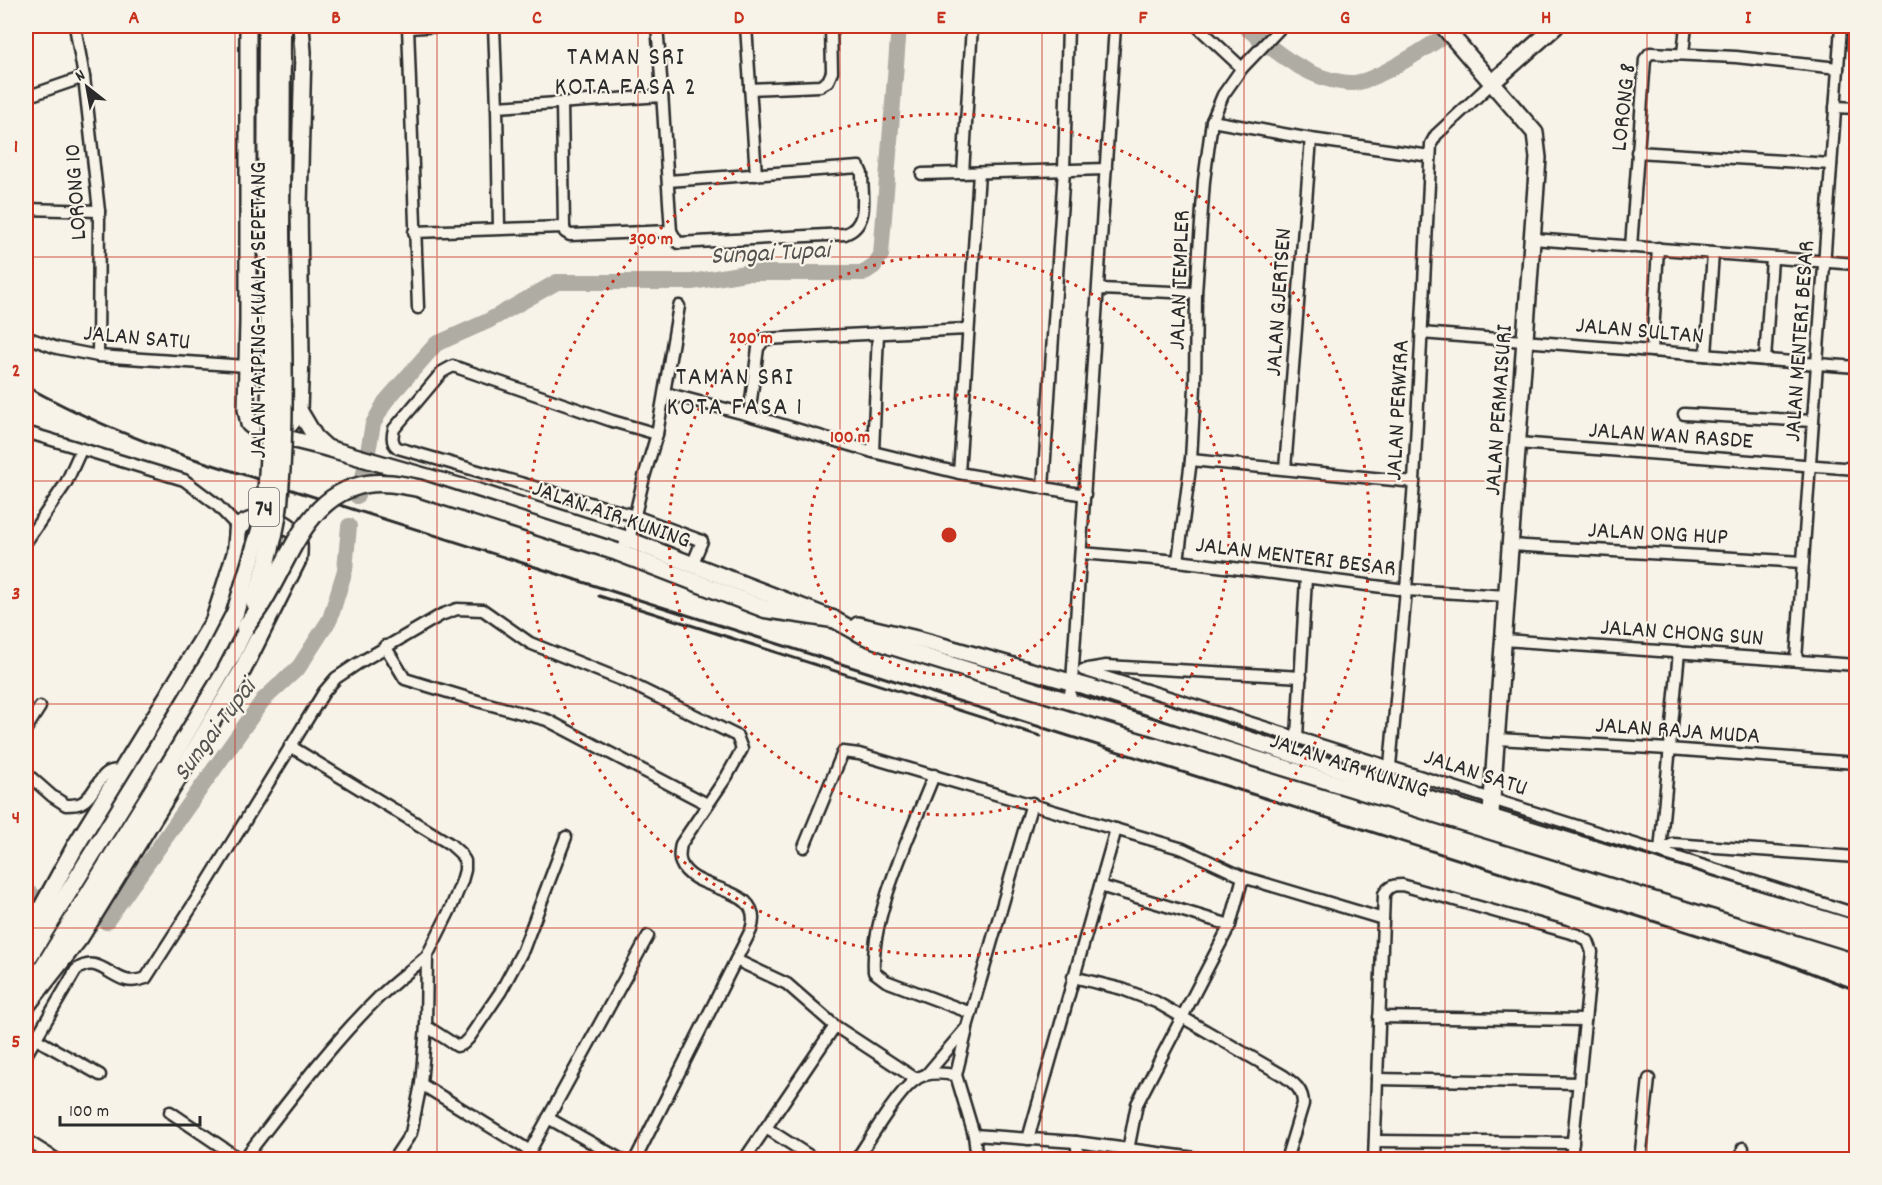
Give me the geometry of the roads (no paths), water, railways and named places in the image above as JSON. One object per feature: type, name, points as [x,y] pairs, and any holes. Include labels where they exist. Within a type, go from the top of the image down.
[{"type":"main road","points":[[248,26],[246,409],[249,424],[258,430],[274,435],[289,426],[296,418],[298,410],[301,357],[299,277],[303,52],[301,26]]},
{"type":"main road","name":"JALAN TAIPING-KUALA SEPETANG","points":[[26,997],[159,780],[233,653],[245,628],[266,568],[280,492],[283,396],[274,231],[267,26]]},
{"type":"main road","name":"JALAN TAIPING-KUALA SEPETANG","points":[[26,961],[210,661],[235,613],[260,530],[266,500],[269,448],[282,26]]},
{"type":"main road","name":"JALAN PERMAISURI","points":[[1444,26],[1535,133],[1538,158],[1490,825]]},
{"type":"main road","points":[[1493,82],[1556,26]]},
{"type":"main road","points":[[246,361],[265,348],[276,347],[290,349],[301,357]]},
{"type":"main road","points":[[298,410],[315,437],[334,450]]},
{"type":"main road","name":"JALAN AIR KUNING","points":[[274,435],[469,489],[629,540],[833,618],[1076,674],[1490,825],[1857,944]]},
{"type":"main road","points":[[245,628],[262,605],[294,543],[314,515],[338,495],[367,484],[396,484],[418,488],[617,552],[765,609],[833,618]]},
{"type":"main road","points":[[26,937],[75,847],[214,621],[236,552],[238,527],[244,522],[268,519],[287,527],[293,531],[299,544],[298,559],[243,669],[80,937],[26,1006]]},
{"type":"main road","name":"JALAN AIR KUNING","points":[[833,618],[864,636],[890,646],[1490,825],[1857,929]]},
{"type":"street","name":"LORONG 10","points":[[75,26],[84,76],[99,211],[98,356]]},
{"type":"street","points":[[418,308],[408,27],[442,26]]},
{"type":"street","points":[[494,26],[499,228]]},
{"type":"street","points":[[657,26],[671,231],[678,243],[844,234],[853,231],[862,218],[862,174],[859,167],[668,181]]},
{"type":"street","points":[[746,26],[756,175]]},
{"type":"street","points":[[750,89],[820,86],[828,81],[832,72],[831,26]]},
{"type":"street","points":[[963,173],[972,26]]},
{"type":"street","points":[[1043,488],[1064,171],[1068,26]]},
{"type":"street","points":[[1069,700],[1076,674],[1081,553],[1100,289],[1115,26]]},
{"type":"street","points":[[1197,26],[1242,68]]},
{"type":"street","points":[[1683,53],[1686,26]]},
{"type":"street","name":"JALAN MENTERI BESAR","points":[[1796,660],[1841,26]]},
{"type":"street","name":"JALAN TEMPLER","points":[[1178,561],[1191,460],[1196,387],[1196,293],[1204,181],[1212,121],[1223,95],[1242,68],[1279,29]]},
{"type":"street","name":"LORONG 8","points":[[1631,247],[1645,59],[1650,53],[1683,53],[1838,68]]},
{"type":"street","points":[[26,97],[84,76]]},
{"type":"street","name":"JALAN PERWIRA","points":[[1390,766],[1414,482],[1431,144],[1436,135],[1493,82]]},
{"type":"street","points":[[497,107],[662,96]]},
{"type":"street","points":[[562,103],[565,232],[570,235],[671,231]]},
{"type":"street","points":[[1835,107],[1857,108]]},
{"type":"street","points":[[1212,121],[1311,139],[1430,156]]},
{"type":"street","name":"JALAN GJERTSEN","points":[[1285,469],[1311,139]]},
{"type":"street","points":[[1638,152],[1831,164]]},
{"type":"street","points":[[922,174],[1106,169]]},
{"type":"street","points":[[959,472],[979,173]]},
{"type":"street","points":[[26,209],[99,211]]},
{"type":"street","points":[[414,232],[564,226]]},
{"type":"street","points":[[1533,239],[1857,264]]},
{"type":"street","points":[[1652,351],[1658,248]]},
{"type":"street","points":[[1706,355],[1713,253]]},
{"type":"street","points":[[1765,360],[1772,259]]},
{"type":"street","points":[[1100,289],[1196,293]]},
{"type":"street","points":[[629,540],[657,434],[679,306]]},
{"type":"street","points":[[749,415],[758,348],[765,339],[967,329]]},
{"type":"street","points":[[873,452],[878,333]]},
{"type":"street","name":"JALAN SULTAN","points":[[1421,333],[1857,367]]},
{"type":"street","name":"JALAN SATU","points":[[26,337],[57,348],[98,356],[246,361]]},
{"type":"street","points":[[657,434],[612,422],[453,366],[442,372],[394,429],[393,441],[398,448],[634,516],[702,541],[693,563]]},
{"type":"street","points":[[665,393],[873,452],[959,472],[1085,495]]},
{"type":"street","points":[[1684,414],[1813,421]]},
{"type":"street","points":[[26,432],[184,480],[216,504],[238,527]]},
{"type":"street","name":"JALAN WAN RASDE","points":[[1518,443],[1857,469]]},
{"type":"street","points":[[26,542],[66,483],[81,450]]},
{"type":"street","points":[[1191,460],[1414,482]]},
{"type":"street","name":"JALAN ONG HUP","points":[[1510,545],[1803,562]]},
{"type":"street","name":"JALAN MENTERI BESAR","points":[[1081,553],[1178,561],[1406,590],[1507,596]]},
{"type":"street","points":[[1297,737],[1306,578]]},
{"type":"street","points":[[26,1055],[76,970],[82,966],[95,964],[127,980],[137,981],[146,978],[207,884],[324,692],[336,678],[385,646],[441,615],[457,609],[483,610],[530,643],[629,683],[737,736],[742,749],[727,776],[681,844],[679,854],[687,873],[745,901],[752,908],[754,919],[736,960],[635,1160]]},
{"type":"street","name":"JALAN CHONG SUN","points":[[1504,639],[1857,665]]},
{"type":"street","points":[[385,646],[405,679],[548,720],[707,804]]},
{"type":"street","points":[[1660,851],[1678,652]]},
{"type":"street","points":[[1076,674],[1106,666],[1301,677]]},
{"type":"street","name":"JALAN SATU","points":[[1076,674],[1297,737],[1857,914]]},
{"type":"street","points":[[26,729],[40,707]]},
{"type":"street","name":"JALAN RAJA MUDA","points":[[1497,739],[1857,763]]},
{"type":"street","points":[[290,746],[450,844],[465,861],[462,881],[427,956],[426,1026],[421,1084],[411,1133],[393,1160]]},
{"type":"street","points":[[804,847],[843,752],[859,754],[934,775],[1183,849],[1243,878],[1383,919]]},
{"type":"street","points":[[26,773],[66,806],[83,802],[109,771],[122,772]]},
{"type":"street","points":[[934,775],[885,898],[873,958],[874,972],[886,981],[971,1013]]},
{"type":"street","points":[[977,1160],[974,1135],[956,1075],[967,1027],[1032,803]]},
{"type":"street","points":[[1028,1139],[1116,829]]},
{"type":"street","points":[[426,1026],[457,1046],[469,1038],[501,991],[523,950],[566,837]]},
{"type":"street","points":[[1660,851],[1672,844],[1857,857]]},
{"type":"street","points":[[1128,1150],[1137,1104],[1230,925],[1243,878]]},
{"type":"street","points":[[1374,1160],[1384,894],[1387,888],[1393,885],[1402,885],[1578,934],[1588,941],[1592,952],[1571,1160]]},
{"type":"street","points":[[1100,886],[1230,925]]},
{"type":"street","points":[[421,1084],[527,1155],[648,936]]},
{"type":"street","points":[[170,1112],[242,1160],[340,1038],[379,996],[427,956]]},
{"type":"street","points":[[736,960],[787,984],[835,1026],[916,1079]]},
{"type":"street","points":[[1073,977],[1122,989],[1145,998],[1182,1017],[1298,1086],[1303,1097],[1303,1104],[1286,1160]]},
{"type":"street","points":[[1379,1017],[1585,1020]]},
{"type":"street","points":[[744,1160],[835,1026]]},
{"type":"street","points":[[856,1160],[900,1098],[916,1079],[927,1074],[967,1027]]},
{"type":"street","points":[[36,1039],[100,1075]]},
{"type":"street","points":[[927,1074],[956,1075]]},
{"type":"street","points":[[1377,1079],[1579,1083]]},
{"type":"street","points":[[1640,1160],[1649,1079]]},
{"type":"street","points":[[548,1118],[622,1160]]},
{"type":"street","points":[[766,1128],[816,1160]]},
{"type":"street","points":[[974,1135],[1076,1142],[1222,1160]]},
{"type":"street","points":[[26,1140],[58,1160]]},
{"type":"street","points":[[1374,1141],[1573,1143]]},
{"type":"street","points":[[1076,1142],[1078,1160]]},
{"type":"street","points":[[1742,1160],[1743,1148]]},
{"type":"waterway","name":"Sungai Tupai","points":[[357,496],[364,473],[373,424],[385,402],[436,344],[488,321],[557,282],[692,282],[745,273],[864,273],[874,266],[881,255],[899,26]]},
{"type":"waterway","name":"Sungai Tupai","points":[[1244,26],[1281,55],[1308,72],[1338,82],[1353,83],[1376,76],[1391,68],[1459,26]]},
{"type":"waterway","name":"Sungai Tupai","points":[[106,922],[263,700],[299,667],[330,619],[345,570],[349,526]]},
{"type":"waterway","name":"Sungai Tupai","points":[[26,891],[34,896]]},
{"type":"railway","points":[[26,386],[106,425],[188,457],[1779,961],[1856,990]]},
{"type":"railway","points":[[599,596],[1040,736]]},
{"type":"district","name":"TAMAN SRI KOTA FASA 2","points":[[626,70]]},
{"type":"district","name":"TAMAN SRI KOTA FASA 1","points":[[735,390]]}]
